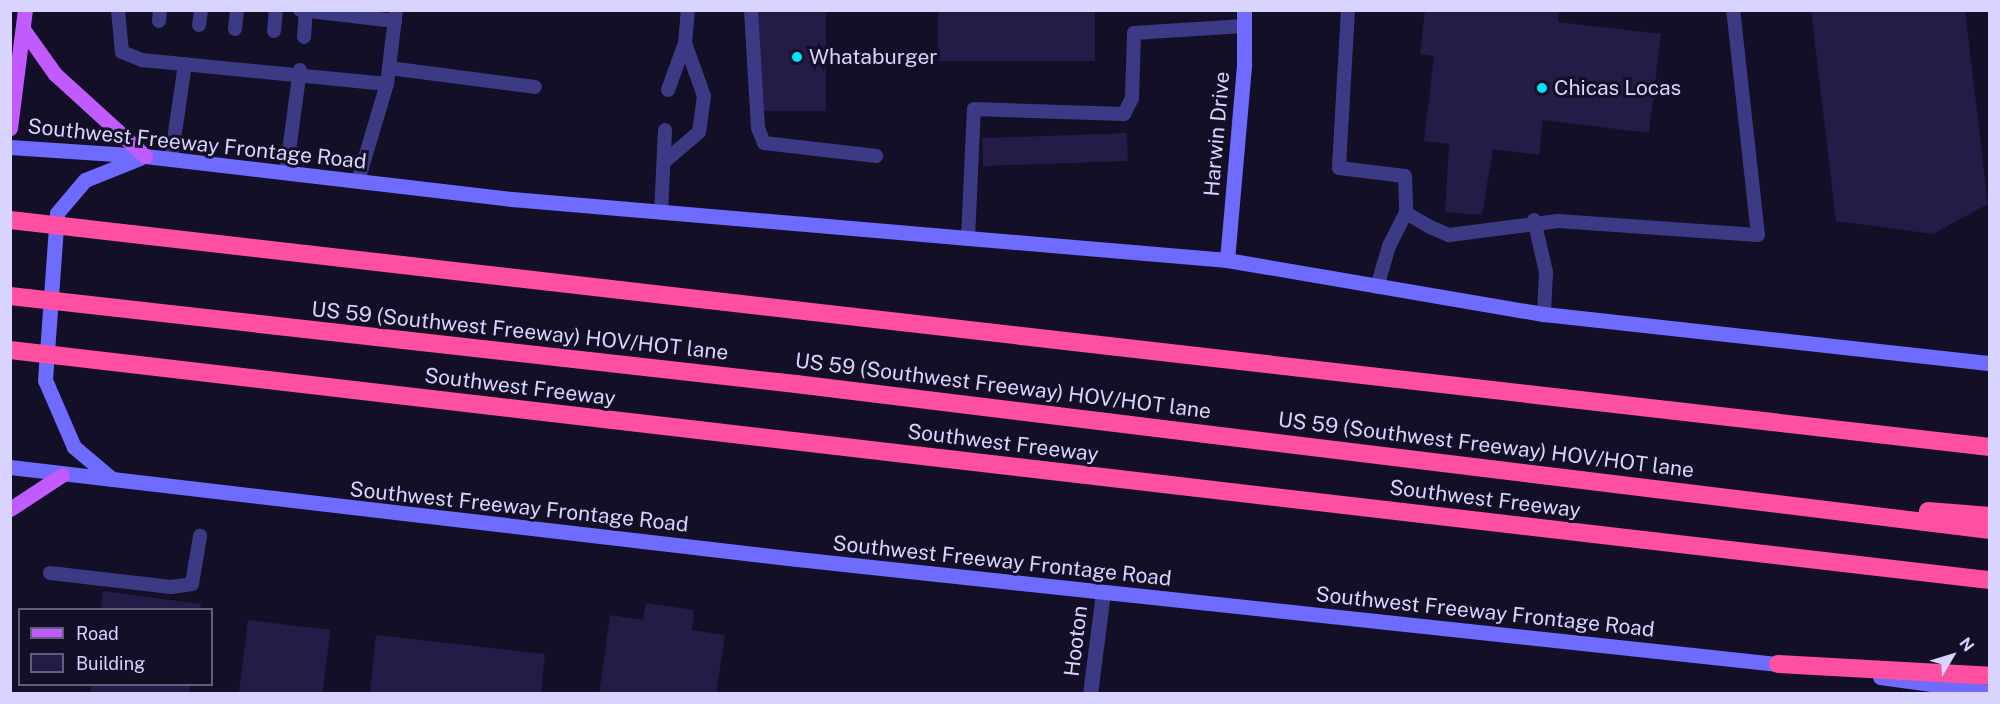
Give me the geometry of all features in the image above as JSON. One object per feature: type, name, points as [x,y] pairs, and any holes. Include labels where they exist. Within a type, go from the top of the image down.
[{"type":"highway","points":[[10,220],[1989,447]]},
{"type":"highway","name":"US 59 (Southwest Freeway) HOV/HOT lane","points":[[10,296],[796,384],[1989,530]]},
{"type":"highway","name":"Southwest Freeway","points":[[10,350],[1989,580]]},
{"type":"highway","points":[[1717,496],[1989,516]]},
{"type":"highway","points":[[1778,664],[1989,676]]},
{"type":"main road","points":[[10,128],[25,10]]},
{"type":"main road","name":"Harwin Drive","points":[[1227,260],[1244,18]]},
{"type":"main road","points":[[23,29],[55,74],[145,156],[85,180],[57,213],[45,380],[74,447],[117,483]]},
{"type":"main road","name":"Southwest Freeway Frontage Road","points":[[10,147],[145,156],[661,213],[1227,260],[1544,314],[1989,363]]},
{"type":"main road","name":"Southwest Freeway Frontage Road","points":[[10,467],[117,483],[1103,593],[1778,664],[1989,692]]},
{"type":"main road","points":[[10,509],[62,475]]},
{"type":"street","name":"Hooton","points":[[1090,693],[1103,593]]},
{"type":"lane","points":[[118,10],[122,52],[192,63],[270,68],[387,84]]},
{"type":"lane","points":[[200,25],[201,10]]},
{"type":"lane","points":[[235,28],[237,10]]},
{"type":"lane","points":[[274,31],[276,10]]},
{"type":"lane","points":[[300,10],[395,16],[387,84],[358,181]]},
{"type":"lane","points":[[668,90],[685,43],[688,10]]},
{"type":"lane","points":[[751,10],[758,128],[764,143],[876,156]]},
{"type":"lane","points":[[1348,10],[1339,168],[1405,176],[1406,213],[1389,246],[1377,287]]},
{"type":"lane","points":[[1406,213],[1449,235],[1534,220],[1758,235],[1733,10]]},
{"type":"lane","points":[[304,37],[306,11]]},
{"type":"lane","points":[[968,240],[974,110],[1124,114],[1132,98],[1134,33],[1244,18]]},
{"type":"lane","points":[[664,162],[699,132],[704,96],[685,43]]},
{"type":"lane","points":[[171,159],[192,63]]},
{"type":"lane","points":[[389,68],[535,87]]},
{"type":"lane","points":[[286,173],[300,72]]},
{"type":"lane","points":[[661,213],[665,130]]},
{"type":"lane","points":[[1534,220],[1546,272],[1544,314]]},
{"type":"lane","points":[[50,573],[171,587],[192,584],[200,536]]},
{"type":"building","name":"Whataburger","points":[[756,10],[826,10],[826,111],[756,111]]},
{"type":"building","points":[[938,10],[1095,10],[1095,61],[938,61]]},
{"type":"building","name":"Chicas Locas","points":[[1425,10],[1559,10],[1558,22],[1661,34],[1649,133],[1543,120],[1539,155],[1493,149],[1482,215],[1445,212],[1449,144],[1424,141],[1434,56],[1420,54]]},
{"type":"building","points":[[1811,10],[1965,10],[1988,204],[1933,234],[1836,221]]},
{"type":"building","points":[[1127,133],[1128,161],[983,166],[982,138]]},
{"type":"building","points":[[103,591],[201,604],[200,608],[100,608]]},
{"type":"building","points":[[646,603],[694,610],[692,630],[725,635],[716,694],[599,694],[610,615],[643,620]]},
{"type":"building","points":[[248,620],[330,630],[323,694],[239,693]]},
{"type":"building","points":[[376,635],[545,654],[541,694],[370,694]]},
{"type":"building","points":[[91,686],[190,686],[190,694],[91,694]]},
{"type":"place","name":"Whataburger","points":[[797,57]]},
{"type":"place","name":"Chicas Locas","points":[[1542,88]]}]
